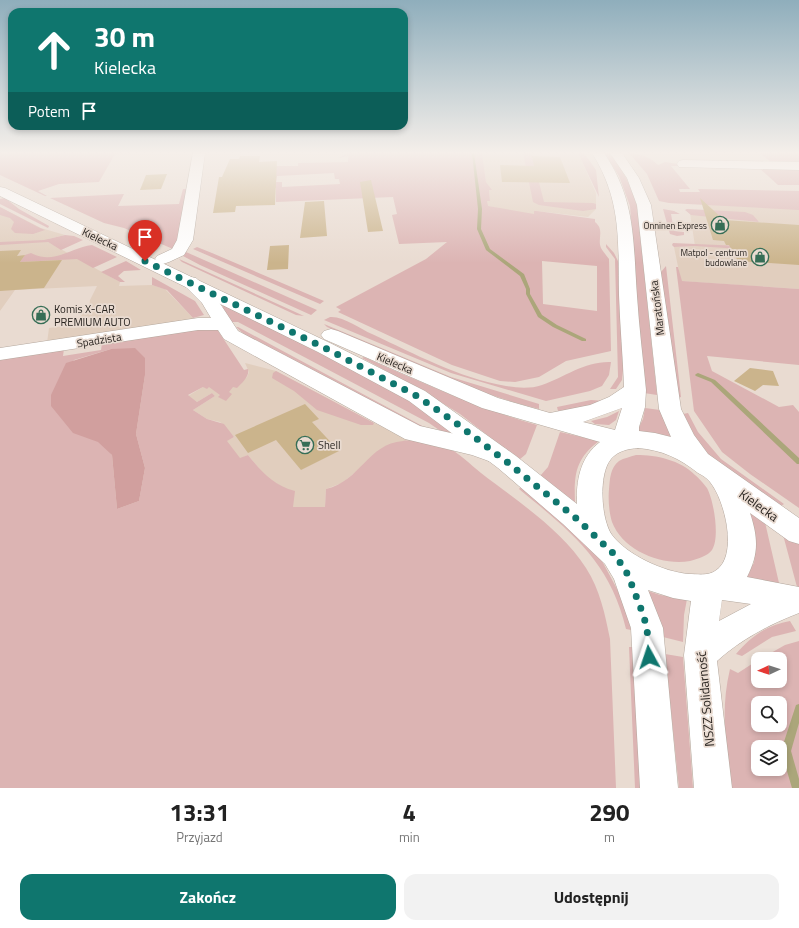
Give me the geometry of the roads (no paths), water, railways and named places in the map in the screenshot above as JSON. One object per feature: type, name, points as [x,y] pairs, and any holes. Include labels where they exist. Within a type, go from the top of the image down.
[{"type":"main road","name":"Kielecka","points":[[15,190],[310,326],[466,394],[510,410],[626,441]]},
{"type":"main road","points":[[163,259],[178,252],[185,240],[193,190]]},
{"type":"main road","points":[[618,190],[623,212],[635,390],[634,407],[627,427],[626,441]]},
{"type":"main road","name":"Maratońska","points":[[637,190],[644,205],[670,409],[684,439],[710,469]]},
{"type":"main road","name":"Kielecka","points":[[0,191],[353,362],[417,396],[452,420],[500,457],[573,516],[609,550]]},
{"type":"main road","points":[[190,282],[204,294],[231,335],[413,433],[477,448],[500,457]]},
{"type":"main road","name":"Spadzista","points":[[0,354],[55,347],[221,319]]},
{"type":"main road","points":[[546,420],[601,410],[619,402],[635,390]]},
{"type":"main road","points":[[659,788],[647,628],[628,575],[609,550],[593,523],[589,493],[590,478],[592,468],[608,447],[626,441],[652,441],[672,446],[710,469],[733,500],[741,526],[741,556],[734,574],[726,580],[712,586]]},
{"type":"main road","name":"Kielecka","points":[[710,469],[799,533]]},
{"type":"main road","points":[[609,550],[654,579],[668,583],[755,591],[797,600]]},
{"type":"main road","name":"NSZZ Solidarność","points":[[712,586],[705,607],[700,655],[713,788]]},
{"type":"main road","points":[[700,655],[711,644],[753,618],[797,600]]},
{"type":"waterway","points":[[478,190],[480,209],[479,229],[488,250],[522,275],[528,289],[528,294],[540,316],[555,326],[584,340]]},
{"type":"waterway","points":[[698,375],[713,381],[799,462]]},
{"type":"waterway","points":[[797,788],[786,751],[799,708]]},
{"type":"place","name":"Onninen Express","points":[[720,225]]},
{"type":"place","name":"Matpol - centrum budowlane","points":[[760,257]]},
{"type":"place","name":"Komis X-CAR PREMIUM AUTO","points":[[41,315]]},
{"type":"place","name":"Shell","points":[[305,445]]}]
